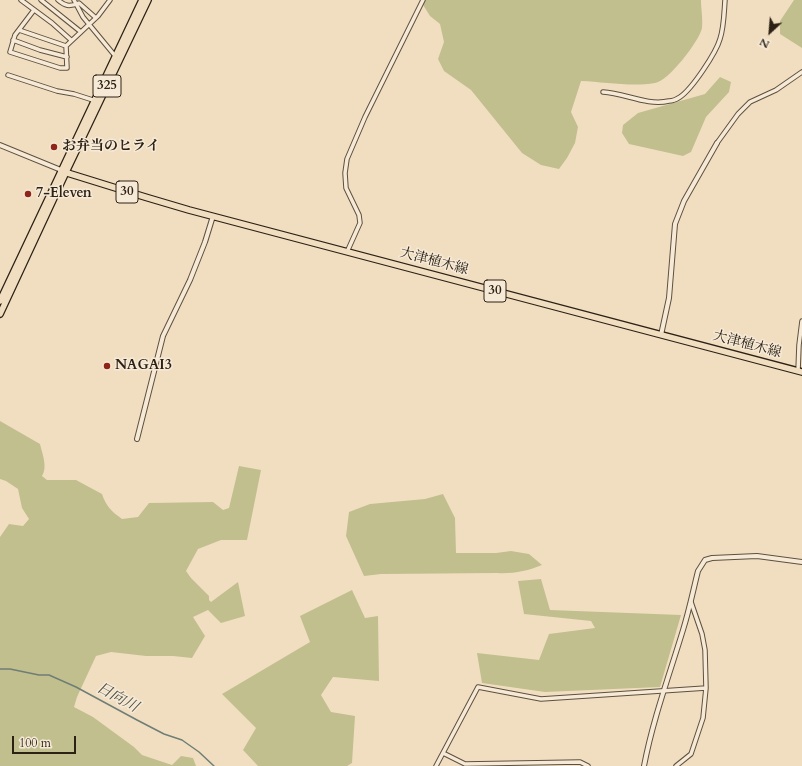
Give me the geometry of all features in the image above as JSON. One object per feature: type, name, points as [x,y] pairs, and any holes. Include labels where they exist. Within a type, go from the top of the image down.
[{"type":"main road","name":"325","points":[[118,58],[142,0]]},
{"type":"main road","name":"325","points":[[0,301],[118,58],[148,0]]},
{"type":"main road","name":"325","points":[[0,314],[63,171]]},
{"type":"main road","name":"大津植木線","points":[[63,171],[145,197],[213,216],[800,372]]},
{"type":"street","points":[[21,0],[71,40]]},
{"type":"street","points":[[40,0],[81,32]]},
{"type":"street","points":[[58,0],[64,6],[68,7],[79,3],[96,18]]},
{"type":"street","points":[[74,0],[83,17],[118,58]]},
{"type":"street","points":[[34,10],[15,35],[10,52],[60,68],[67,68],[66,46],[96,18],[110,0]]},
{"type":"street","points":[[347,252],[360,218],[346,188],[345,173],[347,159],[365,117],[423,0]]},
{"type":"street","points":[[603,92],[611,92],[643,100],[669,101],[679,98],[687,91],[720,40],[725,0]]},
{"type":"street","points":[[19,30],[66,46]]},
{"type":"street","points":[[13,40],[40,50],[67,57]]},
{"type":"street","points":[[661,335],[670,298],[675,224],[684,201],[717,143],[738,114],[750,102],[776,90],[802,72]]},
{"type":"street","points":[[8,75],[57,91],[74,94],[97,101]]},
{"type":"street","points":[[0,145],[63,171]]},
{"type":"street","points":[[137,439],[163,336],[190,280],[205,242],[213,216]]},
{"type":"street","points":[[800,372],[799,345],[802,321]]},
{"type":"street","points":[[644,766],[648,741],[684,629],[698,571],[705,560],[712,558],[757,556],[802,562]]},
{"type":"street","points":[[676,766],[690,754],[703,718],[706,688],[705,650],[702,634],[691,600]]},
{"type":"street","points":[[436,766],[478,687],[541,699],[706,688]]},
{"type":"street","points":[[442,753],[466,764],[580,762],[588,766]]},
{"type":"shaded area","points":[[420,0],[701,0],[702,28],[696,42],[683,60],[668,76],[661,81],[637,85],[581,81],[571,112],[578,127],[575,143],[559,169],[541,165],[522,153],[471,90],[444,71],[438,59],[444,42],[440,24],[430,16]]},
{"type":"shaded area","points":[[794,0],[802,0],[802,48],[780,34],[780,21]]},
{"type":"shaded area","points":[[720,77],[731,82],[729,92],[706,117],[691,152],[683,156],[629,144],[622,133],[623,125],[638,113],[705,94]]},
{"type":"shaded area","points":[[0,421],[40,444],[45,464],[42,476],[47,480],[76,480],[102,494],[109,508],[122,519],[138,517],[149,503],[213,502],[223,510],[229,508],[239,466],[261,470],[247,540],[221,540],[198,549],[186,571],[209,596],[209,600],[211,602],[238,582],[245,616],[221,623],[208,610],[193,617],[205,636],[192,658],[146,656],[111,652],[96,656],[77,697],[74,707],[93,717],[134,747],[142,755],[172,765],[181,756],[193,758],[196,766],[0,766],[0,537],[9,524],[23,526],[29,519],[22,508],[18,489],[0,479]]},
{"type":"shaded area","points":[[443,494],[455,518],[456,553],[496,553],[511,551],[529,554],[542,565],[531,569],[508,573],[381,574],[364,576],[346,536],[349,512],[370,504],[425,499]]},
{"type":"shaded area","points":[[541,579],[550,610],[681,615],[660,687],[545,692],[482,683],[477,653],[539,660],[549,634],[595,628],[591,621],[524,614],[518,581]]},
{"type":"shaded area","points":[[352,590],[365,618],[378,616],[379,681],[333,677],[321,695],[331,712],[355,716],[352,763],[347,766],[258,766],[243,750],[256,728],[222,694],[310,642],[300,616]]},
{"type":"waterway","name":"日向川","points":[[0,669],[10,669],[39,675],[49,675],[76,687],[164,734],[182,740],[199,752],[214,766]]},
{"type":"place","name":"お弁当のヒライ","points":[[54,147]]},
{"type":"place","name":"7-Eleven","points":[[28,194]]},
{"type":"place","name":"NAGAI3","points":[[107,366]]}]
